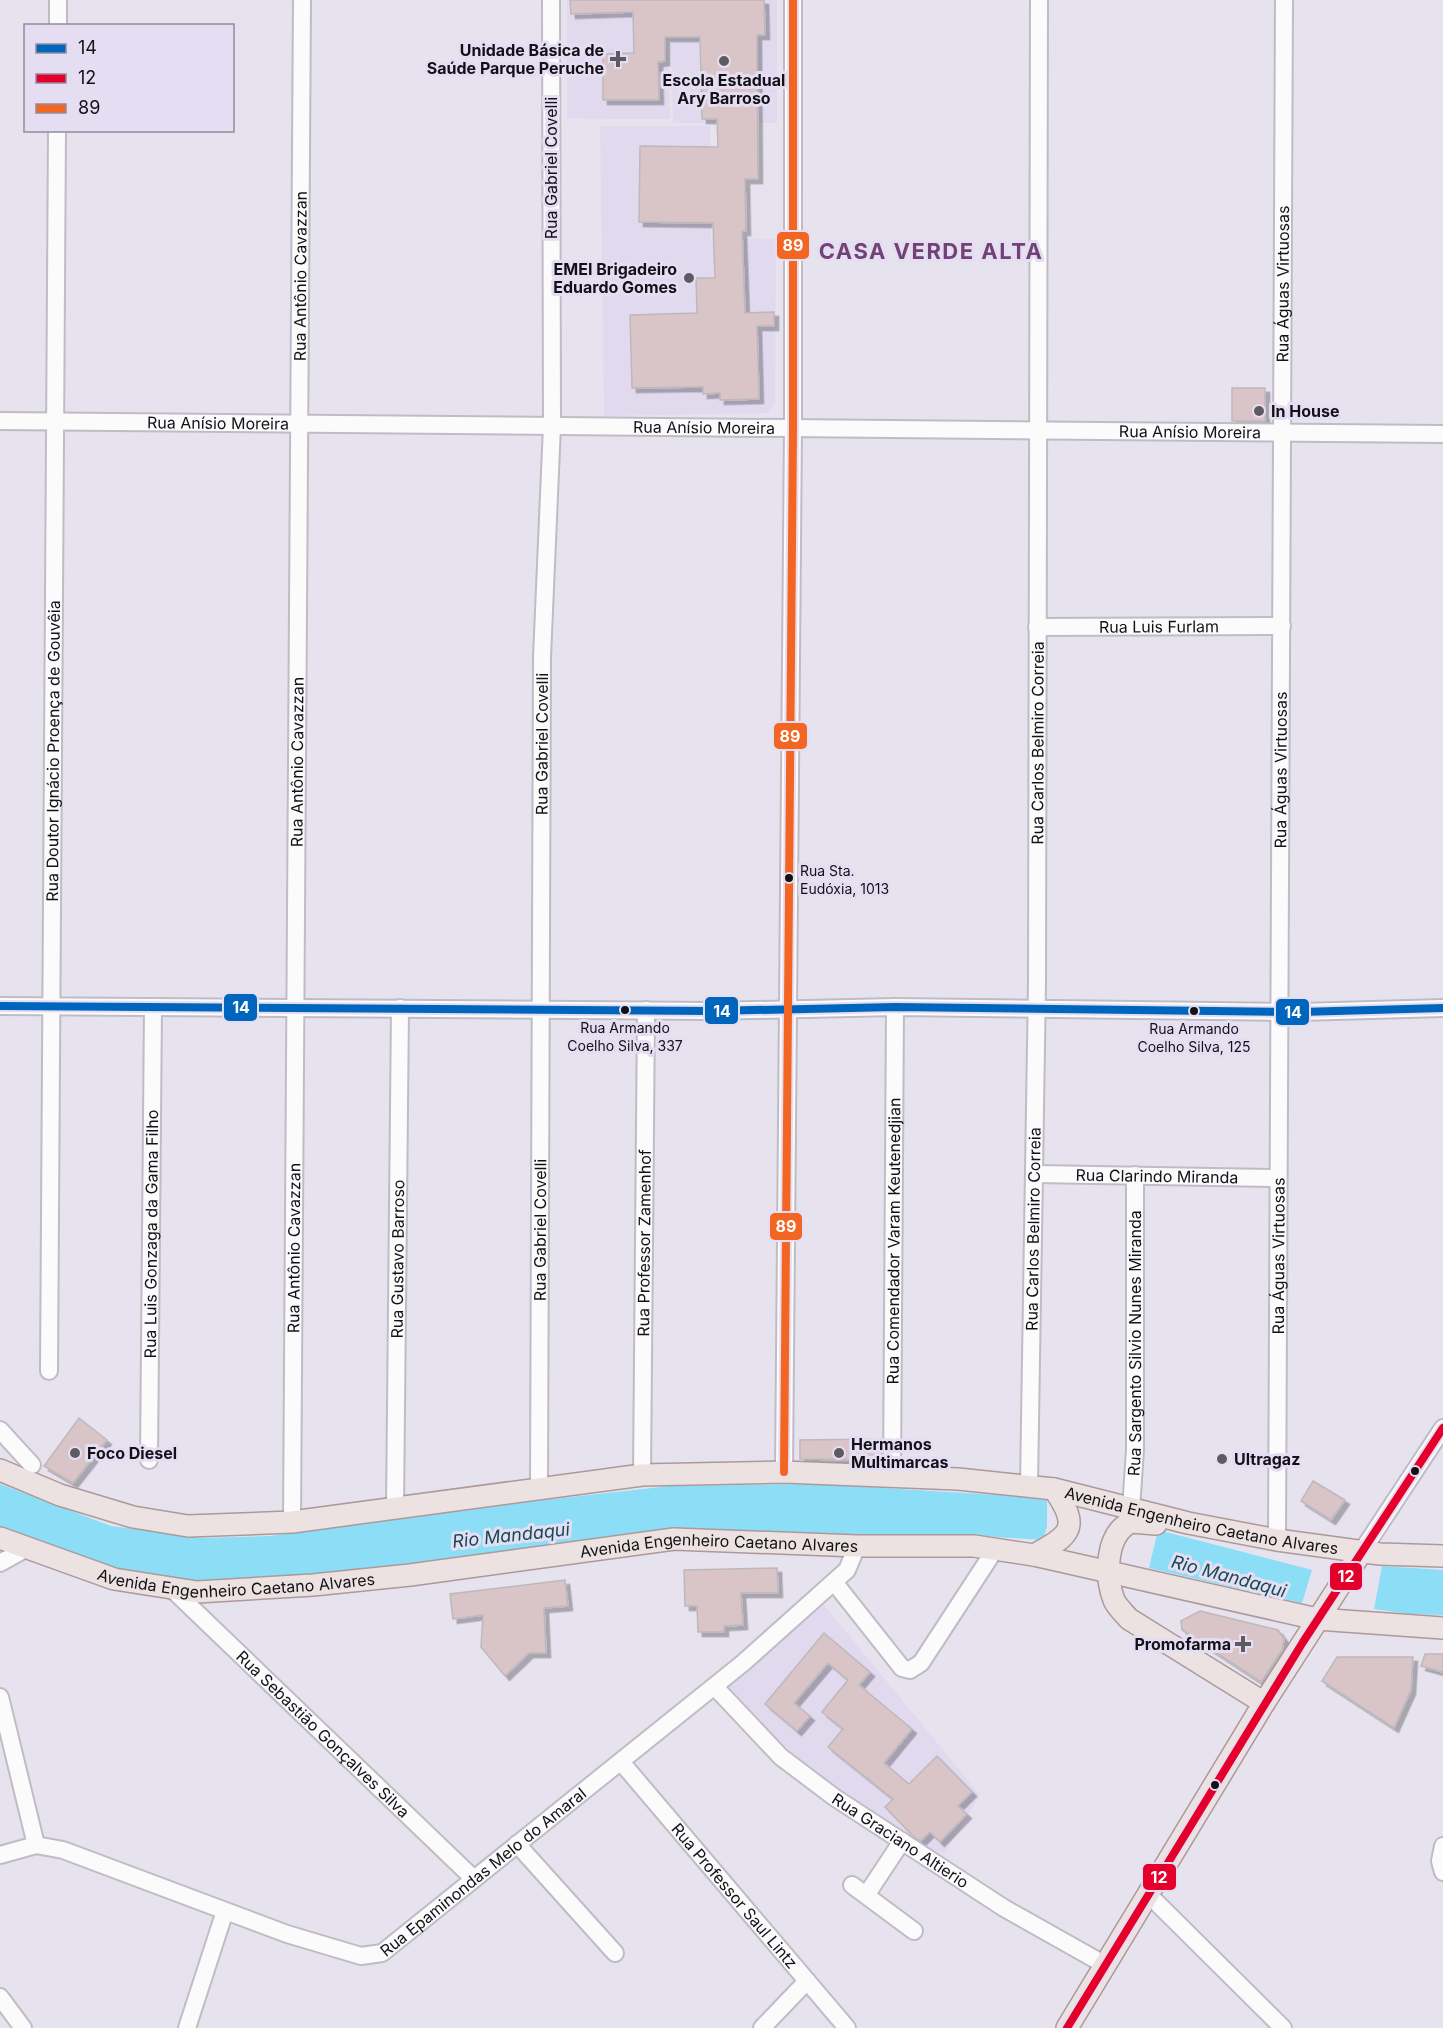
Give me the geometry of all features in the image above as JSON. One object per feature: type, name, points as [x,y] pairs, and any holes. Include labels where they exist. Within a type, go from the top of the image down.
[{"type":"main road","name":"Avenida Engenheiro Caetano Alvares","points":[[0,1470],[60,1495],[133,1517],[188,1526],[292,1522],[642,1475],[784,1472],[892,1475],[1029,1485],[1054,1489],[1188,1523],[1277,1540],[1362,1551],[1443,1556]]},
{"type":"main road","points":[[1034,1555],[1059,1541],[1069,1525],[1068,1509],[1054,1489]]},
{"type":"main road","points":[[1188,1523],[1175,1527],[1135,1521],[1128,1523],[1116,1534],[1112,1546],[1110,1573],[1111,1590],[1115,1603],[1129,1619],[1264,1703]]},
{"type":"main road","name":"Avenida Engenheiro Caetano Alvares","points":[[0,1538],[114,1579],[173,1590],[219,1592],[410,1575],[674,1539],[856,1546],[996,1548],[1317,1619],[1443,1628]]},
{"type":"main road","points":[[1067,2028],[1107,1966],[1264,1703],[1362,1551]]},
{"type":"street","points":[[58,0],[58,24]]},
{"type":"street","name":"Rua Antônio Cavazzan","points":[[292,1522],[302,0]]},
{"type":"street","name":"Rua Gabriel Covelli","points":[[539,1488],[542,657],[552,426],[551,0]]},
{"type":"street","points":[[784,1472],[793,428],[793,0]]},
{"type":"street","name":"Rua Carlos Belmiro Correia","points":[[1029,1485],[1037,1009],[1036,430],[1039,0]]},
{"type":"street","name":"Rua Águas Virtuosas","points":[[1277,1540],[1284,0]]},
{"type":"street","name":"Rua Doutor Ignácio Proença de Gouvêia","points":[[49,1371],[57,132]]},
{"type":"street","name":"Rua Anísio Moreira","points":[[0,421],[1443,434]]},
{"type":"street","name":"Rua Luis Furlam","points":[[1036,627],[1282,626]]},
{"type":"street","points":[[0,1006],[296,1006],[646,1010],[896,1007],[1280,1012],[1443,1008]]},
{"type":"street","name":"Rua Luis Gonzaga da Gama Filho","points":[[149,1460],[153,1007]]},
{"type":"street","name":"Rua Comendador Varam Keutenedjian","points":[[892,1475],[896,1007]]},
{"type":"street","name":"Rua Gustavo Barroso","points":[[395,1509],[400,1008]]},
{"type":"street","name":"Rua Professor Zamenhof","points":[[642,1475],[646,1010]]},
{"type":"street","name":"Rua Clarindo Miranda","points":[[1035,1174],[1278,1178]]},
{"type":"street","name":"Rua Sargento Silvio Nunes Miranda","points":[[1131,1509],[1135,1450],[1135,1175]]},
{"type":"street","points":[[1362,1551],[1443,1428]]},
{"type":"street","points":[[0,1430],[32,1465]]},
{"type":"street","name":"Rua Epaminondas Melo do Amaral","points":[[36,1845],[93,1860],[287,1934],[361,1956],[393,1947],[517,1844],[715,1687],[847,1570],[856,1546]]},
{"type":"street","points":[[0,1563],[27,1548]]},
{"type":"street","points":[[834,1582],[902,1668],[910,1670],[921,1663],[996,1548]]},
{"type":"street","name":"Rua Sebastião Gonçalves Silva","points":[[173,1590],[474,1879]]},
{"type":"street","name":"Rua Graciano Altierio","points":[[715,1687],[781,1757],[834,1797],[1004,1908],[1107,1966]]},
{"type":"street","points":[[0,1697],[36,1845],[0,1856]]},
{"type":"street","name":"Rua Professor Saul Lintz","points":[[621,1763],[847,2028]]},
{"type":"street","points":[[867,1894],[902,1841]]},
{"type":"street","points":[[517,1844],[615,1953]]},
{"type":"street","points":[[1443,1846],[1440,1861],[1443,1872]]},
{"type":"street","points":[[852,1885],[914,1931]]},
{"type":"street","points":[[1148,1894],[1283,2028]]},
{"type":"street","points":[[187,2028],[225,1911]]},
{"type":"street","points":[[762,2028],[807,1981]]},
{"type":"street","points":[[0,1997],[22,2028]]},
{"type":"shaded area","name":"Unidade Básica de Saúde Parque Peruche","points":[[567,0],[668,0],[670,119],[601,119],[600,125],[600,119],[567,118]]},
{"type":"shaded area","name":"Escola Estadual Ary Barroso","points":[[670,0],[777,0],[777,123],[673,123]]},
{"type":"shaded area","name":"EMEI Brigadeiro Eduardo Gomes","points":[[600,126],[710,126],[711,238],[776,239],[775,404],[768,413],[604,416]]},
{"type":"shaded area","points":[[824,1605],[980,1795],[944,1854],[921,1844],[851,1798],[784,1746],[727,1687]]},
{"type":"water","name":"Rio Mandaqui","points":[[0,1484],[111,1526],[202,1538],[270,1536],[489,1506],[670,1486],[818,1484],[1047,1498],[1047,1526],[1043,1540],[950,1534],[931,1538],[680,1531],[480,1557],[205,1586],[119,1576],[0,1533]]},
{"type":"water","name":"Rio Mandaqui","points":[[1158,1530],[1312,1570],[1302,1603],[1149,1568]]},
{"type":"water","points":[[1382,1566],[1443,1570],[1443,1615],[1408,1614],[1374,1609]]},
{"type":"building","points":[[570,0],[764,0],[765,35],[757,35],[758,179],[745,179],[746,231],[742,231],[745,313],[774,312],[774,326],[757,326],[759,399],[720,400],[720,393],[703,394],[703,387],[632,388],[630,315],[697,313],[696,278],[715,278],[713,223],[639,222],[640,146],[718,147],[717,119],[702,119],[700,37],[665,37],[665,61],[658,62],[659,100],[603,100],[603,54],[634,53],[633,12],[571,14]]},
{"type":"building","points":[[1232,388],[1265,388],[1265,421],[1232,421]]},
{"type":"building","name":"Foco Diesel","points":[[79,1418],[107,1440],[73,1483],[44,1466]]},
{"type":"building","name":"Hermanos Multimarcas","points":[[880,1439],[881,1448],[873,1460],[800,1459],[800,1440]]},
{"type":"building","points":[[1313,1481],[1345,1500],[1331,1520],[1301,1501]]},
{"type":"building","points":[[777,1568],[778,1593],[741,1593],[743,1625],[724,1626],[724,1632],[698,1632],[697,1606],[685,1606],[684,1570]]},
{"type":"building","points":[[565,1580],[568,1606],[544,1608],[546,1653],[529,1653],[505,1676],[481,1647],[483,1615],[453,1619],[450,1594]]},
{"type":"building","name":"Promofarma","points":[[1200,1611],[1278,1630],[1284,1639],[1282,1650],[1261,1682],[1182,1630],[1181,1621]]},
{"type":"building","points":[[824,1633],[870,1672],[859,1685],[912,1729],[884,1763],[909,1784],[937,1756],[972,1792],[958,1806],[967,1814],[940,1842],[930,1832],[921,1841],[915,1838],[885,1807],[893,1799],[828,1747],[843,1729],[822,1712],[848,1680],[828,1663],[794,1703],[810,1716],[797,1731],[765,1704]]},
{"type":"building","points":[[1425,1654],[1443,1654],[1443,1672],[1421,1666]]},
{"type":"building","points":[[1337,1657],[1413,1657],[1411,1690],[1394,1728],[1322,1681]]},
{"type":"transit line","name":"89","points":[[784,1472],[793,428],[793,0]]},
{"type":"transit line","name":"14","points":[[0,1006],[711,1011],[895,1007],[1300,1012],[1443,1008]]},
{"type":"transit line","name":"12","points":[[1067,2028],[1303,1642],[1443,1428]]},
{"type":"place","name":"Unidade Básica de Saúde Parque Peruche","points":[[618,59]]},
{"type":"place","name":"Escola Estadual Ary Barroso","points":[[724,61]]},
{"type":"place","name":"EMEI Brigadeiro Eduardo Gomes","points":[[689,278]]},
{"type":"place","name":"In House","points":[[1259,411]]},
{"type":"place","name":"Rua Sta. Eudóxia, 1013","points":[[789,878]]},
{"type":"place","name":"Rua Armando Coelho Silva, 337","points":[[625,1010]]},
{"type":"place","name":"Rua Armando Coelho Silva, 125","points":[[1194,1011]]},
{"type":"place","name":"Foco Diesel","points":[[75,1453]]},
{"type":"place","name":"Hermanos Multimarcas","points":[[839,1453]]},
{"type":"place","name":"Ultragaz","points":[[1222,1459]]},
{"type":"place","name":"Promofarma","points":[[1243,1644]]},
{"type":"district","name":"CASA VERDE ALTA","points":[[931,251]]}]
